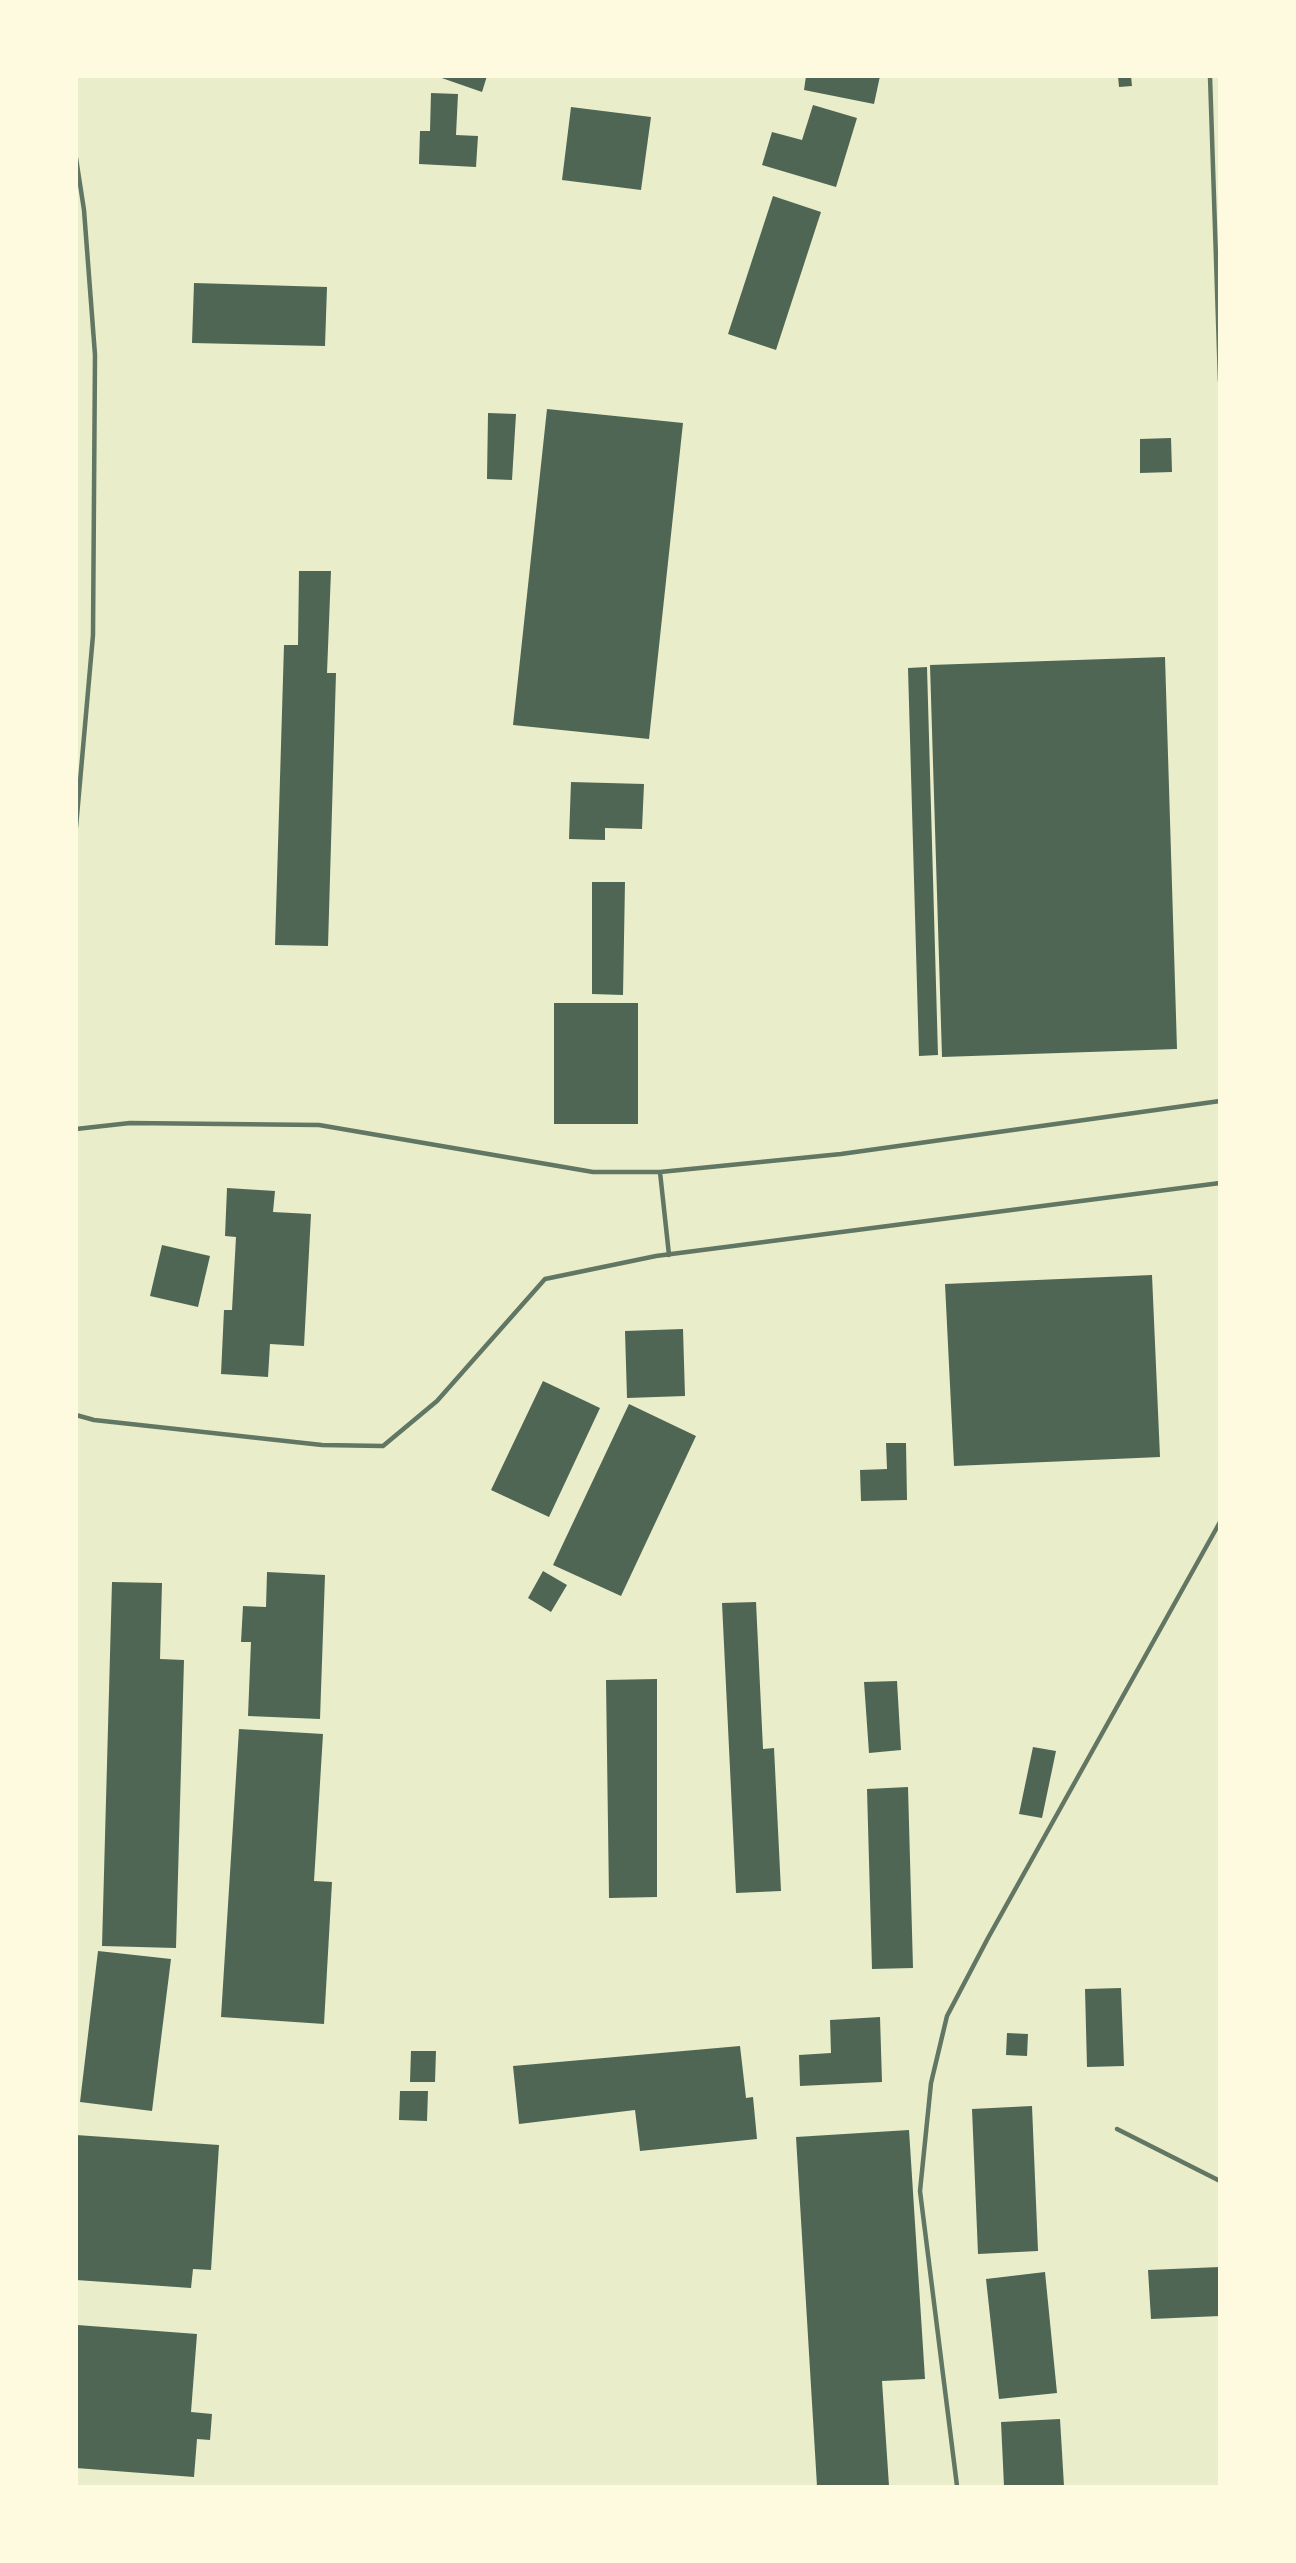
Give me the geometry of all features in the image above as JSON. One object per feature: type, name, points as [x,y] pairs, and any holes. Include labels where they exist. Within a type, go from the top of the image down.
[{"type":"lane","points":[[1210,76],[1220,381]]},
{"type":"lane","points":[[76,158],[84,210],[95,355],[93,635],[76,827]]},
{"type":"lane","points":[[76,1130],[130,1123],[319,1125],[593,1172],[660,1172],[841,1154],[1220,1101]]},
{"type":"lane","points":[[660,1172],[669,1255]]},
{"type":"lane","points":[[76,1415],[94,1420],[322,1445],[383,1446],[437,1401],[545,1279],[669,1255],[1220,1183]]},
{"type":"lane","points":[[957,2487],[920,2191],[931,2083],[947,2016],[988,1938],[1220,1522]]},
{"type":"lane","points":[[1117,2129],[1220,2181]]},
{"type":"building","points":[[436,76],[487,76],[482,92]]},
{"type":"building","points":[[806,76],[880,76],[874,104],[804,90]]},
{"type":"building","points":[[1118,76],[1131,76],[1132,86],[1119,87]]},
{"type":"building","points":[[431,93],[458,94],[456,135],[478,136],[476,167],[419,164],[420,131],[430,131]]},
{"type":"building","points":[[813,105],[857,118],[836,187],[762,165],[772,132],[802,140]]},
{"type":"building","points":[[571,107],[651,117],[641,190],[562,180]]},
{"type":"building","points":[[773,196],[821,212],[776,350],[728,334]]},
{"type":"building","points":[[194,283],[327,287],[325,346],[192,343]]},
{"type":"building","points":[[547,409],[683,423],[649,739],[513,725]]},
{"type":"building","points":[[488,413],[516,414],[512,480],[487,479]]},
{"type":"building","points":[[1171,438],[1172,472],[1140,473],[1140,439]]},
{"type":"building","points":[[299,571],[331,571],[327,673],[336,673],[328,946],[275,945],[284,645],[298,645]]},
{"type":"building","points":[[1165,657],[1177,1049],[942,1057],[930,665]]},
{"type":"building","points":[[927,667],[938,1055],[919,1056],[908,668]]},
{"type":"building","points":[[571,782],[644,784],[642,829],[605,828],[605,840],[569,839]]},
{"type":"building","points":[[592,882],[625,882],[623,995],[592,994]]},
{"type":"building","points":[[554,1003],[638,1003],[638,1124],[554,1124]]},
{"type":"building","points":[[227,1188],[275,1191],[273,1212],[311,1214],[304,1346],[270,1344],[268,1377],[221,1374],[224,1310],[232,1310],[236,1237],[225,1236]]},
{"type":"building","points":[[162,1245],[210,1256],[198,1307],[150,1296]]},
{"type":"building","points":[[1152,1275],[1160,1457],[954,1466],[945,1284]]},
{"type":"building","points":[[683,1329],[685,1396],[627,1398],[625,1331]]},
{"type":"building","points":[[543,1381],[600,1408],[549,1517],[491,1490]]},
{"type":"building","points":[[629,1404],[696,1436],[621,1596],[553,1565]]},
{"type":"building","points":[[886,1443],[906,1443],[907,1500],[861,1501],[860,1470],[887,1469]]},
{"type":"building","points":[[543,1571],[567,1585],[551,1612],[528,1598]]},
{"type":"building","points":[[267,1572],[325,1575],[320,1719],[248,1716],[251,1642],[241,1642],[243,1606],[266,1607]]},
{"type":"building","points":[[112,1582],[162,1583],[160,1659],[184,1660],[176,1948],[102,1946]]},
{"type":"building","points":[[756,1602],[763,1749],[774,1748],[781,1891],[736,1893],[722,1603]]},
{"type":"building","points":[[657,1679],[657,1897],[609,1898],[606,1680]]},
{"type":"building","points":[[897,1681],[901,1750],[869,1753],[864,1682]]},
{"type":"building","points":[[239,1729],[323,1734],[314,1881],[332,1882],[324,2024],[221,2017]]},
{"type":"building","points":[[1033,1747],[1056,1751],[1042,1818],[1019,1814]]},
{"type":"building","points":[[908,1787],[913,1968],[872,1969],[867,1789]]},
{"type":"building","points":[[98,1951],[171,1959],[152,2111],[80,2102]]},
{"type":"building","points":[[1121,1988],[1124,2066],[1087,2067],[1085,1989]]},
{"type":"building","points":[[880,2017],[882,2082],[800,2086],[799,2055],[831,2053],[830,2020]]},
{"type":"building","points":[[1007,2033],[1028,2034],[1027,2056],[1006,2055]]},
{"type":"building","points":[[740,2046],[746,2098],[753,2097],[757,2139],[640,2151],[635,2110],[519,2124],[513,2066]]},
{"type":"building","points":[[411,2051],[436,2051],[435,2082],[410,2082]]},
{"type":"building","points":[[400,2091],[428,2091],[427,2121],[399,2120]]},
{"type":"building","points":[[1032,2106],[1038,2251],[978,2254],[972,2109]]},
{"type":"building","points":[[909,2130],[925,2379],[882,2381],[889,2486],[817,2486],[796,2137]]},
{"type":"building","points":[[76,2135],[219,2145],[211,2270],[193,2269],[191,2288],[76,2280]]},
{"type":"building","points":[[1220,2267],[1220,2316],[1151,2319],[1148,2270]]},
{"type":"building","points":[[1045,2272],[1057,2393],[999,2399],[986,2279]]},
{"type":"building","points":[[77,2325],[197,2334],[191,2412],[212,2414],[210,2440],[197,2439],[194,2477],[76,2468]]},
{"type":"building","points":[[1060,2419],[1064,2486],[1004,2486],[1001,2422]]}]
